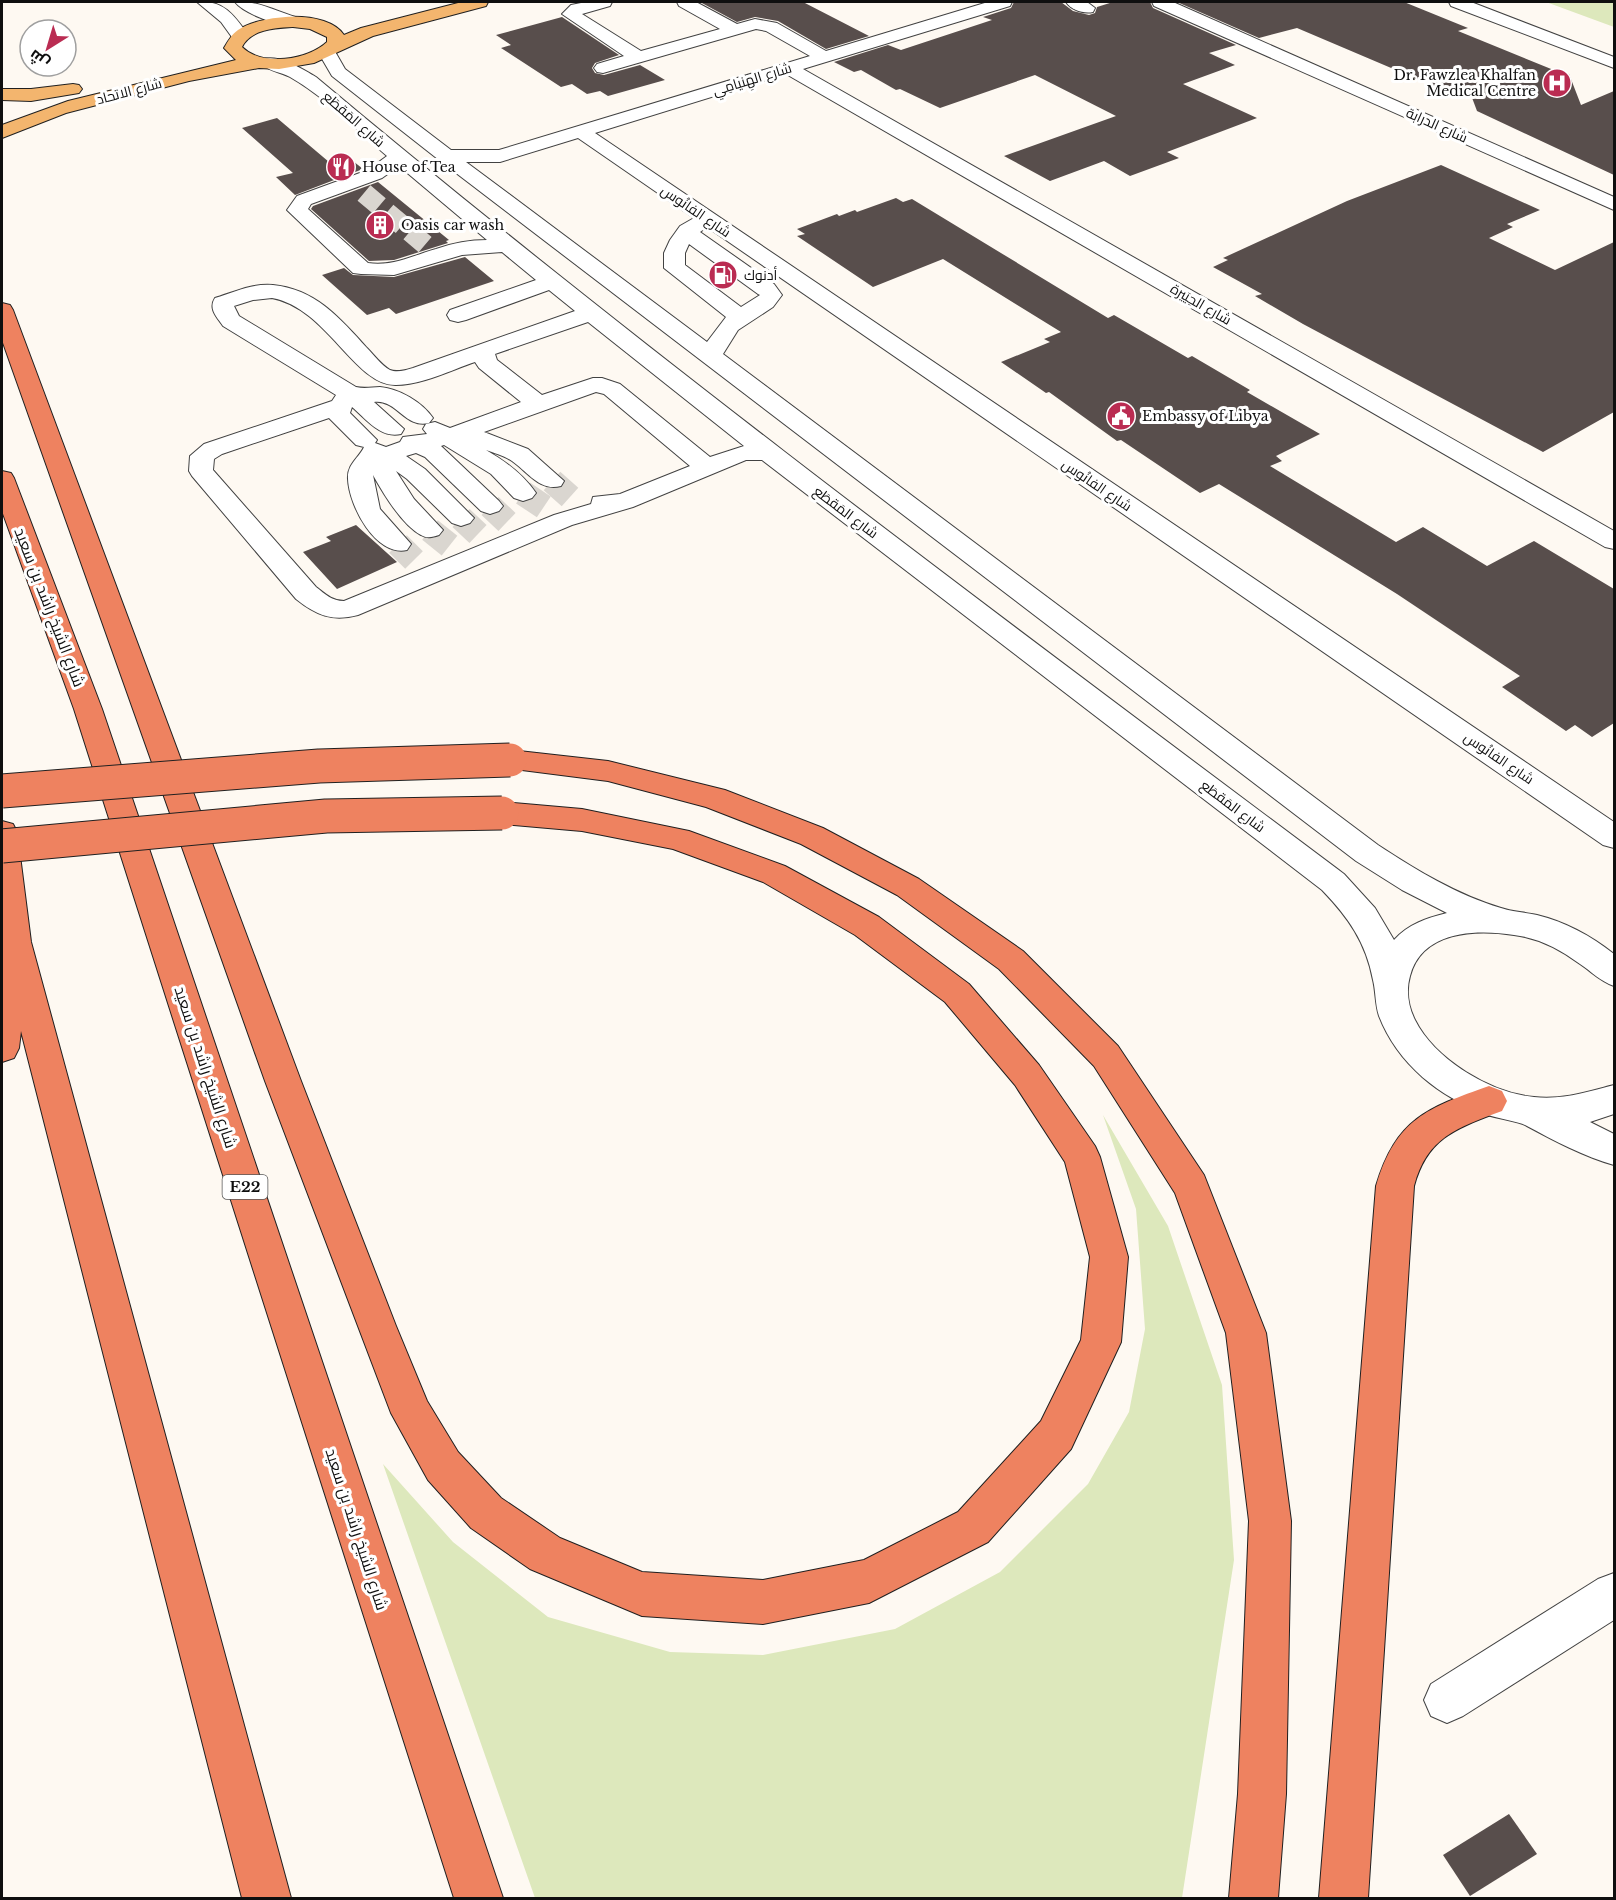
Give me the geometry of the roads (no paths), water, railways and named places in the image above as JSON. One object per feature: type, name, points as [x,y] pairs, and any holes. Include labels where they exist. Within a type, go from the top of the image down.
[{"type":"highway","points":[[2,310],[279,1070],[411,1413],[443,1466],[486,1513],[544,1554],[642,1594],[763,1602],[869,1581],[973,1527],[1056,1435],[1101,1342],[1110,1257],[1082,1157],[1027,1075],[957,993],[867,926],[774,874],[678,839],[582,820],[502,813],[326,816],[2,846]]},
{"type":"highway","name":"شارع الشيخ راشد بن سعيد","points":[[2,478],[88,709],[478,1899]]},
{"type":"highway","points":[[2,790],[420,759],[510,760],[608,771],[714,798],[812,836],[908,887],[1011,960],[1106,1056],[1191,1186],[1246,1333],[1270,1521],[1262,1794],[1254,1899]]},
{"type":"highway","points":[[2,832],[15,942],[267,1899]]},
{"type":"highway","points":[[2,1048],[15,942]]},
{"type":"highway","points":[[1343,1899],[1395,1186],[1408,1150],[1420,1135],[1444,1119],[1507,1106]]},
{"type":"main road","points":[[330,49],[367,32],[480,2]]},
{"type":"main road","points":[[301,23],[345,19]]},
{"type":"main road","name":"شارع الاتحاد","points":[[2,95],[38,94],[77,88],[193,59],[263,26],[301,23]]},
{"type":"main road","points":[[301,23],[321,25],[336,34],[337,40],[330,49]]},
{"type":"main road","points":[[238,39],[234,48],[237,54],[265,63]]},
{"type":"main road","name":"شارع الاتحاد","points":[[2,132],[41,115],[196,73],[265,63],[302,61],[330,49]]},
{"type":"street","points":[[205,2],[232,24],[238,39]]},
{"type":"street","points":[[243,2],[266,14],[301,23]]},
{"type":"street","points":[[604,2],[577,9],[571,14],[639,58]]},
{"type":"street","name":"شارع الهِنيامِي","points":[[446,156],[500,156],[1000,2]]},
{"type":"street","name":"شارع الدرابة","points":[[1160,2],[1614,204]]},
{"type":"street","points":[[1457,2],[1614,63]]},
{"type":"street","points":[[1493,2],[1614,49]]},
{"type":"street","points":[[693,3],[733,29]]},
{"type":"street","points":[[955,16],[976,27]]},
{"type":"street","points":[[603,68],[749,25],[767,25],[825,57]]},
{"type":"street","name":"شارع المَقطَع","points":[[330,49],[338,72],[446,156],[1367,853],[1439,897],[1495,919]]},
{"type":"street","name":"شارع المَقطَع","points":[[265,63],[293,71],[310,81],[507,246],[766,452],[1334,882],[1357,904],[1374,929],[1386,956],[1394,1010],[1406,1036],[1426,1062],[1455,1084],[1507,1106]]},
{"type":"street","name":"شارع الحِيَيرة","points":[[788,68],[1614,541]]},
{"type":"street","name":"شارع الفانُوس","points":[[580,131],[697,224],[1614,837]]},
{"type":"street","name":"شارع الهِنيامِي","points":[[475,178],[500,156]]},
{"type":"street","points":[[398,157],[359,188],[309,197],[300,203],[297,210],[361,268],[377,271],[393,269],[432,251],[507,246]]},
{"type":"street","points":[[697,224],[683,234],[675,254],[745,314]]},
{"type":"street","points":[[697,224],[698,241],[770,291],[770,298],[745,314],[723,334],[711,356]]},
{"type":"street","points":[[458,315],[552,282]]},
{"type":"street","points":[[344,399],[231,321],[223,310],[223,303],[247,293],[280,291],[313,304],[384,377],[393,380],[421,373],[591,313]]},
{"type":"street","points":[[483,352],[487,363],[538,404]]},
{"type":"street","points":[[624,502],[559,500],[503,518],[445,542],[425,564],[417,564],[380,527],[367,509],[360,478],[362,466],[407,439],[538,404],[583,387],[602,385],[612,389],[707,467]]},
{"type":"street","points":[[474,531],[416,474],[394,397],[379,394],[344,399],[213,449],[202,456],[201,471],[291,578],[320,604],[333,610],[348,609],[563,520],[624,502],[742,453],[766,452]]},
{"type":"street","points":[[344,399],[338,414],[500,469],[523,493]]},
{"type":"street","points":[[445,542],[410,512],[380,466],[407,439],[481,438],[519,454],[559,500]]},
{"type":"street","points":[[407,439],[434,452],[503,518]]},
{"type":"street","points":[[1391,984],[1398,960],[1413,941],[1435,928],[1463,920],[1495,919],[1528,924],[1562,936],[1592,954],[1614,973]]},
{"type":"street","points":[[1507,1106],[1561,1114],[1594,1108],[1614,1099]]},
{"type":"street","points":[[1507,1106],[1576,1131],[1614,1150]]},
{"type":"street","points":[[1447,1700],[1614,1595]]},
{"type":"tunnel","points":[[364,193],[428,247]]},
{"type":"tunnel","points":[[552,481],[570,497]]},
{"type":"tunnel","points":[[523,493],[544,507]]},
{"type":"tunnel","points":[[490,506],[507,522]]},
{"type":"tunnel","points":[[461,518],[478,534]]},
{"type":"tunnel","points":[[430,530],[450,546]]},
{"type":"tunnel","points":[[398,544],[414,560]]},
{"type":"place","name":"Dr. Fawzlea Khalfan Medical Centre","points":[[1557,83]]},
{"type":"place","name":"House of Tea","points":[[341,167]]},
{"type":"place","name":"Oasis car wash","points":[[380,225]]},
{"type":"place","name":"أدنوك","points":[[723,275]]},
{"type":"place","name":"Embassy of Libya","points":[[1121,416]]}]
